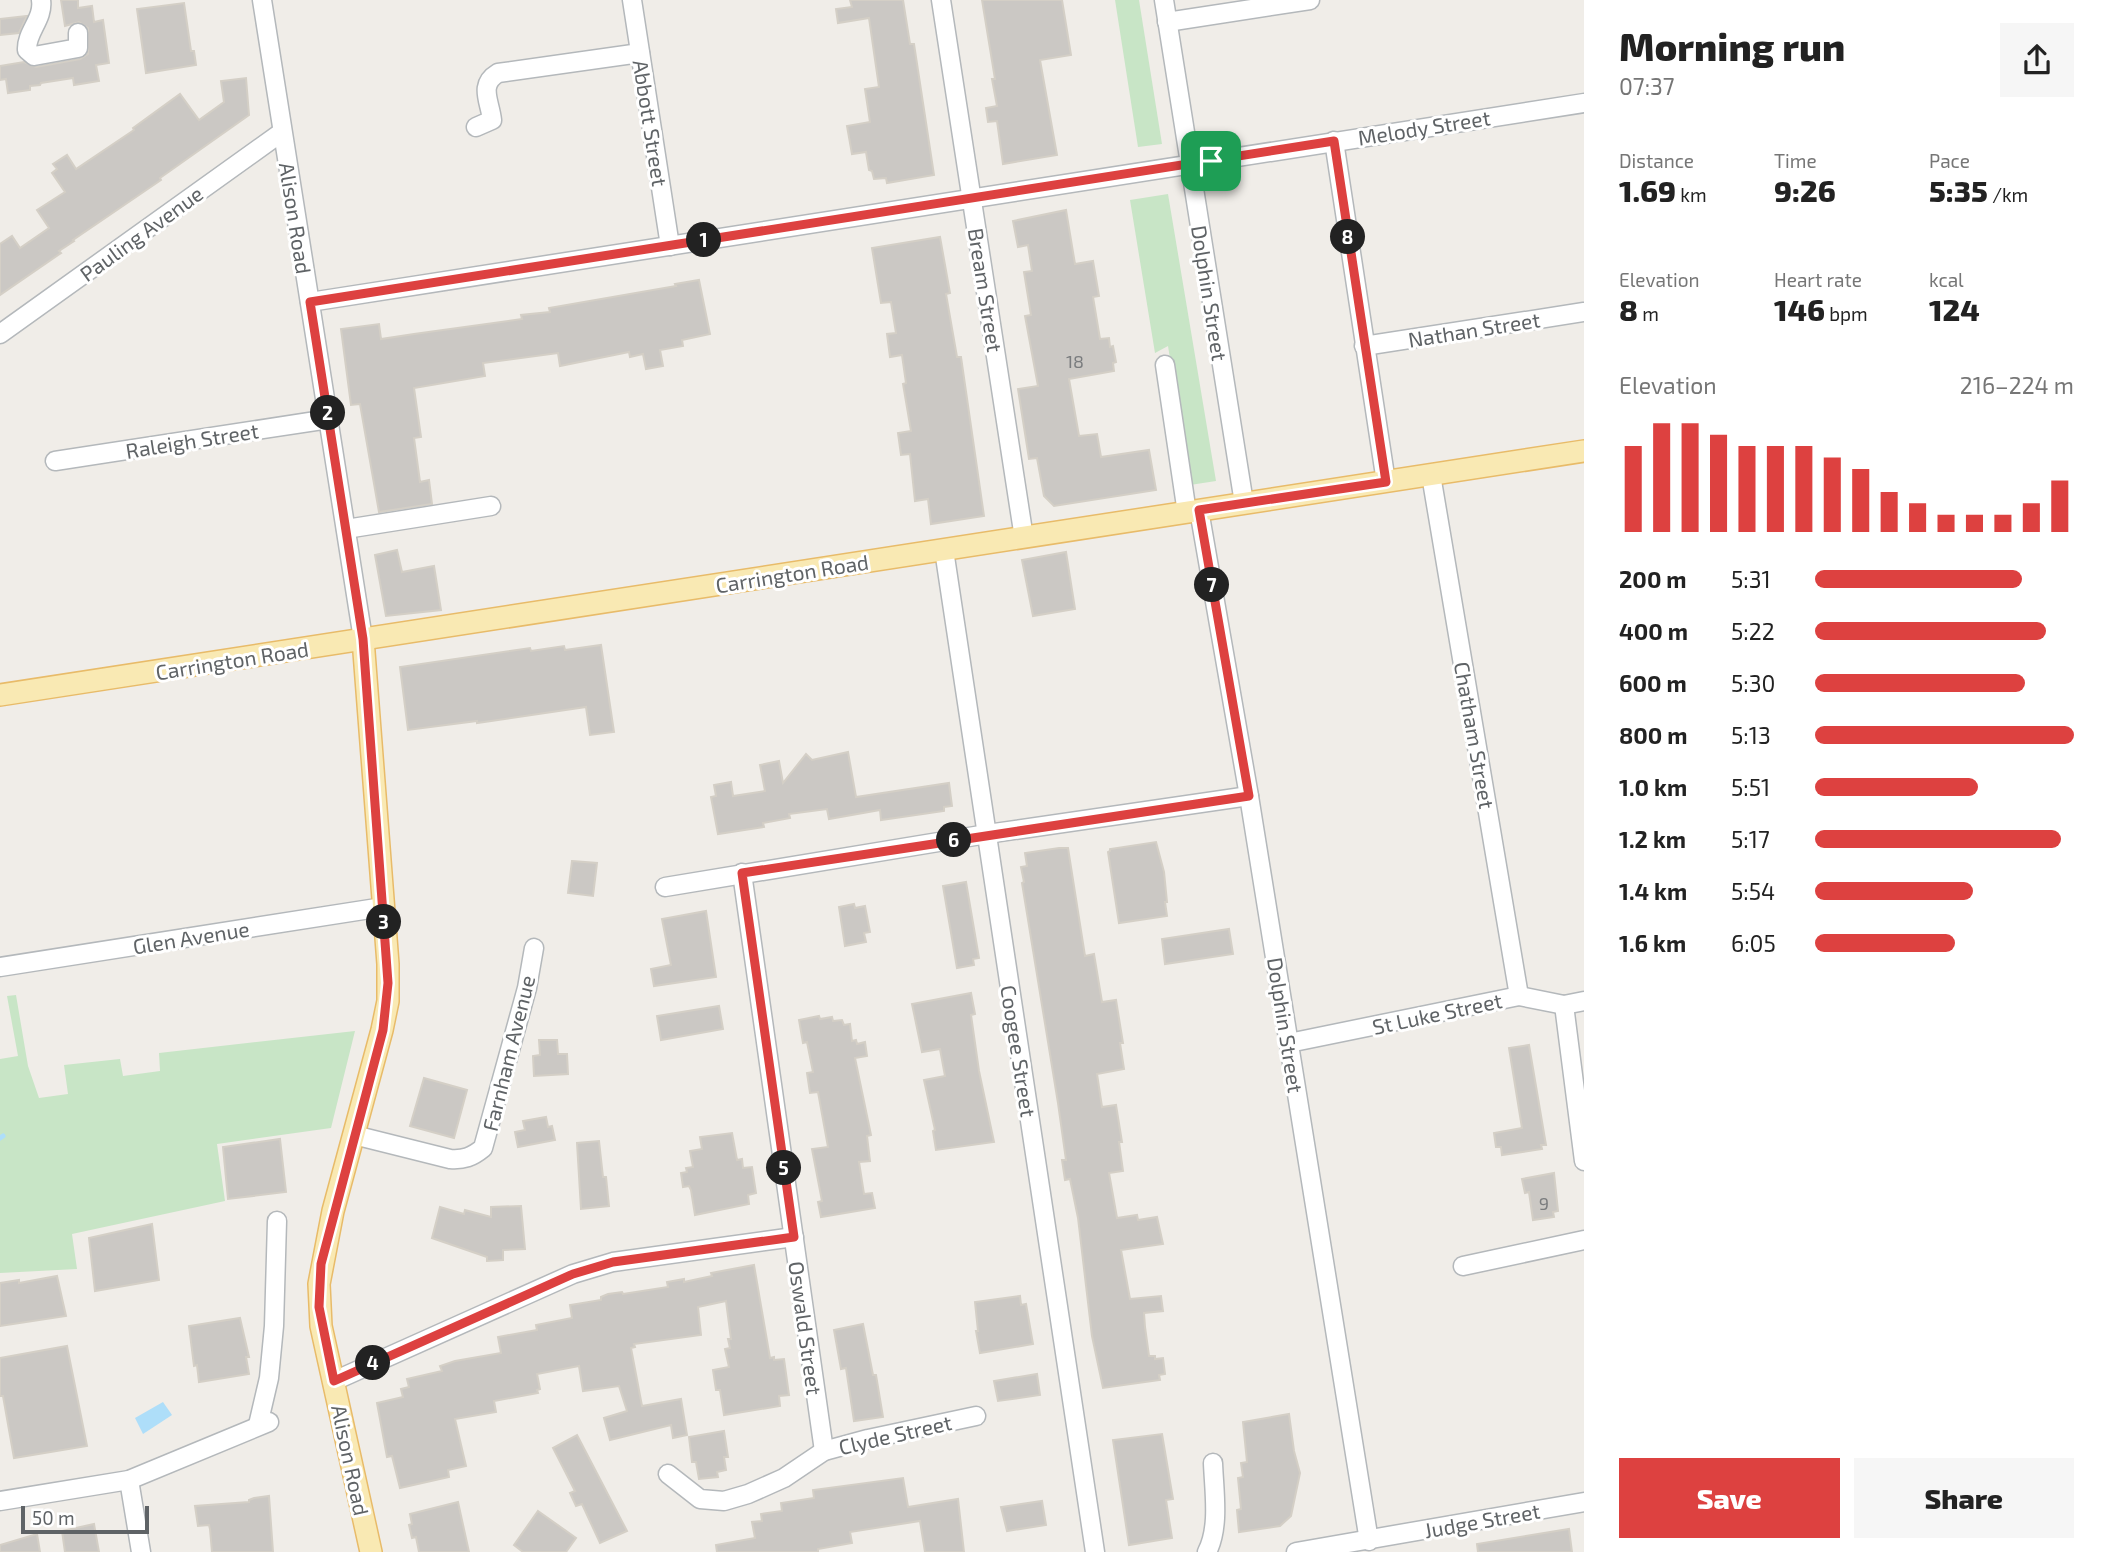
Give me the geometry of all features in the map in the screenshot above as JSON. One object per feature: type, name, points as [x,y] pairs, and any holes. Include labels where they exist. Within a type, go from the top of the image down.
[{"type":"main road","name":"Carrington Road","points":[[0,695],[1584,451]]},
{"type":"main road","name":"Alison Road","points":[[363,639],[388,964],[387,1009],[330,1224],[319,1284],[321,1326],[371,1552]]},
{"type":"street","points":[[41,0],[42,8],[35,29],[26,41],[27,50],[33,55],[78,48],[78,33]]},
{"type":"street","name":"Alison Road","points":[[262,0],[363,639]]},
{"type":"street","name":"Abbott Street","points":[[632,0],[670,246]]},
{"type":"street","name":"Bream Street","points":[[941,0],[1024,538]]},
{"type":"street","name":"Dolphin Street","points":[[1164,0],[1244,503]]},
{"type":"street","points":[[1167,22],[1310,0]]},
{"type":"street","points":[[476,127],[492,120],[485,86],[490,78],[498,73],[640,52]]},
{"type":"street","name":"Melody Street","points":[[310,302],[1584,103]]},
{"type":"street","name":"Pauling Avenue","points":[[0,334],[282,132]]},
{"type":"street","points":[[1334,141],[1386,482]]},
{"type":"street","name":"Nathan Street","points":[[1364,346],[1584,312]]},
{"type":"street","name":"Dolphin Street","points":[[1165,365],[1249,796],[1369,1541]]},
{"type":"street","name":"Raleigh Street","points":[[55,461],[329,419]]},
{"type":"street","name":"Chatham Street","points":[[1432,475],[1519,996]]},
{"type":"street","points":[[346,529],[491,506]]},
{"type":"street","name":"Coogee Street","points":[[944,550],[1095,1552]]},
{"type":"street","points":[[665,887],[987,834],[1249,796]]},
{"type":"street","name":"Oswald Street","points":[[742,873],[824,1451]]},
{"type":"street","name":"Glen Avenue","points":[[0,967],[383,907]]},
{"type":"street","name":"Farnham Avenue","points":[[354,1135],[450,1159],[462,1160],[474,1156],[483,1148],[527,988],[534,948]]},
{"type":"street","name":"St Luke Street","points":[[1289,1043],[1519,996],[1564,1005],[1584,1001]]},
{"type":"street","points":[[1564,1005],[1584,1161]]},
{"type":"street","points":[[0,1501],[129,1480],[264,1423],[270,1378],[276,1221]]},
{"type":"street","points":[[334,1381],[573,1274],[603,1265],[794,1237]]},
{"type":"street","points":[[1463,1266],[1584,1240]]},
{"type":"street","name":"Clyde Street","points":[[668,1474],[700,1499],[724,1501],[784,1478],[824,1451],[976,1416]]},
{"type":"street","points":[[1207,1552],[1214,1529],[1213,1463]]},
{"type":"street","points":[[129,1480],[141,1552]]},
{"type":"street","name":"Judge Street","points":[[1296,1552],[1584,1502]]},
{"type":"green space","points":[[1115,0],[1139,0],[1162,144],[1138,147]]},
{"type":"green space","points":[[1168,194],[1216,481],[1190,485],[1168,346],[1155,353],[1130,200]]},
{"type":"green space","points":[[16,995],[28,1066],[39,1098],[68,1094],[64,1065],[120,1059],[123,1076],[160,1071],[159,1053],[355,1031],[331,1128],[217,1144],[225,1201],[72,1234],[77,1269],[0,1273],[0,1059],[18,1056],[7,996]]},
{"type":"water","points":[[163,1402],[172,1415],[143,1434],[135,1418]]},
{"type":"building","points":[[61,0],[78,0],[78,8],[92,6],[94,22],[103,20],[109,63],[96,65],[99,81],[74,85],[73,78],[41,83],[30,86],[30,90],[8,93],[6,79],[0,80],[0,66],[24,62],[36,67],[80,59],[88,54],[88,28],[79,22],[65,26]]},
{"type":"building","points":[[850,0],[903,0],[910,44],[914,44],[934,175],[887,183],[886,178],[874,179],[872,171],[869,170],[866,152],[852,154],[847,126],[870,122],[865,89],[879,87],[869,18],[838,23],[836,9],[852,7]]},
{"type":"building","points":[[982,0],[1062,0],[1071,55],[1040,60],[1057,155],[1003,164],[997,121],[988,122],[986,108],[997,106]]},
{"type":"building","points":[[184,3],[191,51],[194,51],[196,65],[146,73],[137,9]]},
{"type":"building","points":[[27,16],[19,33],[0,35],[0,19]]},
{"type":"building","points":[[246,78],[249,115],[0,295],[0,244],[12,236],[20,248],[49,228],[37,210],[65,192],[52,173],[57,169],[53,164],[67,155],[76,169],[134,130],[133,128],[180,94],[199,120],[224,102],[221,81]]},
{"type":"building","points":[[1066,210],[1075,264],[1093,261],[1099,296],[1093,297],[1100,339],[1109,338],[1116,362],[1113,363],[1114,371],[1069,379],[1079,436],[1097,434],[1101,457],[1149,450],[1156,490],[1054,506],[1044,496],[1037,458],[1029,459],[1018,389],[1038,386],[1025,316],[1031,315],[1024,272],[1032,271],[1028,245],[1018,247],[1013,221]]},
{"type":"building","points":[[940,237],[950,293],[946,294],[957,357],[961,357],[984,516],[931,524],[928,499],[915,501],[910,454],[901,455],[898,433],[911,431],[903,384],[906,383],[902,355],[890,357],[887,334],[896,333],[891,302],[881,303],[872,248]]},
{"type":"building","points":[[699,280],[710,334],[682,340],[683,346],[660,350],[663,366],[646,369],[643,354],[630,357],[629,352],[560,366],[558,353],[483,363],[485,376],[414,388],[421,437],[414,438],[420,482],[429,480],[432,504],[379,512],[360,404],[351,405],[341,329],[379,324],[381,339],[522,319],[521,315],[550,312],[549,308]]},
{"type":"building","points":[[397,550],[402,572],[434,566],[441,610],[386,616],[375,555]]},
{"type":"building","points":[[1066,552],[1075,609],[1033,616],[1022,560]]},
{"type":"building","points":[[601,645],[614,732],[590,735],[586,707],[408,730],[400,667],[530,648],[531,651],[564,646],[565,650]]},
{"type":"building","points":[[848,752],[856,797],[949,783],[952,806],[944,807],[944,811],[881,820],[880,810],[829,819],[827,809],[789,814],[790,818],[763,823],[764,827],[718,834],[711,797],[716,796],[714,785],[731,782],[733,796],[765,791],[760,765],[779,761],[783,783],[806,754],[812,760]]},
{"type":"building","points":[[1156,842],[1164,872],[1167,916],[1119,923],[1108,852],[1110,849]]},
{"type":"building","points":[[1068,848],[1085,956],[1094,954],[1102,1002],[1116,1000],[1123,1043],[1120,1043],[1124,1069],[1097,1074],[1102,1107],[1116,1105],[1122,1142],[1119,1142],[1123,1171],[1109,1173],[1117,1218],[1137,1215],[1138,1220],[1157,1217],[1163,1244],[1121,1250],[1130,1299],[1161,1296],[1163,1311],[1144,1313],[1149,1356],[1155,1356],[1155,1359],[1163,1358],[1165,1374],[1159,1375],[1160,1380],[1103,1388],[1092,1336],[1078,1218],[1070,1179],[1065,1180],[1062,1160],[1066,1160],[1058,1103],[1022,883],[1021,867],[1027,866],[1025,853]]},
{"type":"building","points":[[572,861],[597,863],[593,896],[568,893]]},
{"type":"building","points":[[966,882],[979,958],[973,959],[974,965],[957,968],[943,886]]},
{"type":"building","points":[[854,904],[855,908],[865,906],[870,932],[864,933],[866,942],[845,946],[839,907]]},
{"type":"building","points":[[706,911],[716,977],[654,986],[651,969],[671,965],[662,919]]},
{"type":"building","points":[[1229,929],[1233,954],[1165,964],[1162,939]]},
{"type":"building","points":[[971,993],[975,1014],[971,1015],[979,1071],[994,1142],[936,1150],[935,1130],[924,1080],[945,1076],[940,1049],[922,1052],[912,1004]]},
{"type":"building","points":[[719,1006],[723,1029],[661,1040],[657,1016]]},
{"type":"building","points":[[819,1016],[820,1019],[832,1017],[833,1021],[842,1020],[844,1025],[850,1024],[852,1041],[856,1040],[857,1044],[865,1042],[867,1056],[855,1058],[871,1135],[867,1136],[870,1161],[859,1162],[864,1194],[872,1193],[875,1208],[821,1217],[818,1202],[822,1201],[812,1149],[828,1147],[818,1092],[810,1093],[807,1073],[813,1072],[807,1042],[803,1043],[799,1020]]},
{"type":"building","points":[[539,1040],[557,1040],[558,1054],[567,1054],[568,1074],[534,1076],[533,1056],[540,1055]]},
{"type":"building","points":[[1529,1045],[1546,1145],[1541,1145],[1542,1149],[1502,1155],[1501,1147],[1496,1147],[1494,1133],[1522,1128],[1509,1048]]},
{"type":"building","points":[[424,1078],[467,1090],[454,1138],[410,1126]]},
{"type":"building","points":[[546,1117],[548,1127],[552,1126],[555,1140],[518,1147],[515,1132],[525,1130],[523,1121]]},
{"type":"building","points":[[732,1133],[737,1160],[742,1159],[743,1168],[752,1167],[756,1193],[748,1195],[749,1204],[695,1215],[691,1190],[689,1186],[683,1187],[681,1173],[687,1172],[686,1168],[693,1167],[690,1151],[702,1149],[700,1137]]},
{"type":"building","points":[[280,1139],[286,1192],[228,1199],[223,1147]]},
{"type":"building","points":[[599,1141],[609,1206],[581,1209],[577,1143]]},
{"type":"building","points":[[1554,1173],[1558,1211],[1553,1212],[1554,1217],[1533,1220],[1529,1192],[1525,1193],[1522,1179]]},
{"type":"building","points":[[521,1206],[525,1249],[503,1250],[503,1260],[487,1261],[487,1257],[432,1238],[440,1207],[464,1214],[465,1210],[491,1217],[491,1207]]},
{"type":"building","points":[[152,1224],[159,1280],[95,1291],[89,1238]]},
{"type":"building","points":[[754,1265],[770,1358],[784,1359],[789,1395],[779,1396],[780,1406],[724,1415],[713,1370],[729,1367],[725,1349],[730,1348],[728,1339],[731,1339],[726,1301],[698,1307],[701,1335],[634,1344],[635,1347],[631,1348],[642,1406],[681,1399],[687,1435],[673,1438],[671,1425],[610,1440],[604,1418],[627,1411],[619,1386],[583,1391],[579,1366],[537,1374],[540,1389],[537,1390],[538,1393],[494,1401],[496,1412],[455,1419],[466,1466],[448,1470],[449,1477],[400,1488],[392,1456],[387,1457],[377,1403],[403,1397],[401,1389],[409,1387],[407,1379],[442,1371],[440,1366],[455,1361],[501,1353],[498,1337],[537,1330],[536,1325],[572,1318],[570,1305],[601,1300],[601,1297],[608,1294],[668,1287],[667,1282],[684,1279],[684,1282],[712,1276],[711,1273]]},
{"type":"building","points":[[57,1276],[66,1316],[0,1326],[0,1283],[19,1280],[19,1283]]},
{"type":"building","points":[[1020,1296],[1021,1305],[1026,1304],[1033,1344],[980,1353],[975,1302]]},
{"type":"building","points":[[240,1318],[249,1357],[246,1357],[249,1374],[199,1382],[197,1365],[194,1366],[189,1326]]},
{"type":"building","points":[[863,1324],[883,1417],[854,1421],[846,1368],[841,1369],[834,1330]]},
{"type":"building","points":[[67,1346],[87,1446],[14,1458],[3,1396],[0,1396],[0,1358]]},
{"type":"building","points":[[1037,1374],[1040,1395],[998,1401],[994,1381]]},
{"type":"building","points":[[1289,1414],[1300,1473],[1291,1516],[1280,1526],[1239,1532],[1237,1510],[1241,1509],[1238,1478],[1243,1477],[1241,1463],[1247,1462],[1243,1422]]},
{"type":"building","points":[[724,1431],[728,1457],[724,1457],[726,1470],[717,1472],[718,1477],[699,1479],[696,1462],[692,1462],[689,1437]]},
{"type":"building","points":[[1162,1434],[1173,1499],[1166,1500],[1172,1538],[1129,1545],[1113,1440]]},
{"type":"building","points":[[577,1435],[627,1531],[600,1543],[582,1504],[576,1506],[570,1493],[575,1491],[553,1448]]},
{"type":"building","points":[[903,1478],[908,1507],[958,1499],[964,1552],[925,1552],[920,1521],[850,1532],[852,1543],[818,1549],[818,1552],[717,1552],[716,1545],[755,1538],[752,1522],[762,1521],[761,1514],[782,1511],[781,1503],[814,1498],[813,1490]]},
{"type":"building","points":[[269,1496],[273,1552],[212,1552],[209,1525],[198,1526],[195,1506],[249,1502],[254,1498]]},
{"type":"building","points":[[1042,1501],[1046,1525],[1007,1531],[1001,1507]]},
{"type":"building","points":[[458,1502],[469,1552],[419,1552],[416,1537],[412,1538],[410,1514]]},
{"type":"building","points":[[538,1511],[576,1538],[566,1552],[523,1552],[514,1545]]},
{"type":"building","points":[[94,1524],[99,1552],[65,1552],[62,1531]]},
{"type":"building","points":[[1569,1529],[1572,1552],[1478,1552],[1477,1544]]},
{"type":"building","points":[[37,1534],[40,1552],[0,1552],[0,1545]]},
{"type":"route","points":[[1334,141],[1386,482],[1199,510],[1249,796],[742,873],[794,1237],[613,1262],[573,1274],[334,1381],[321,1326],[321,1264],[386,1017],[388,964],[367,669],[310,302],[1211,161],[1334,141]]}]
